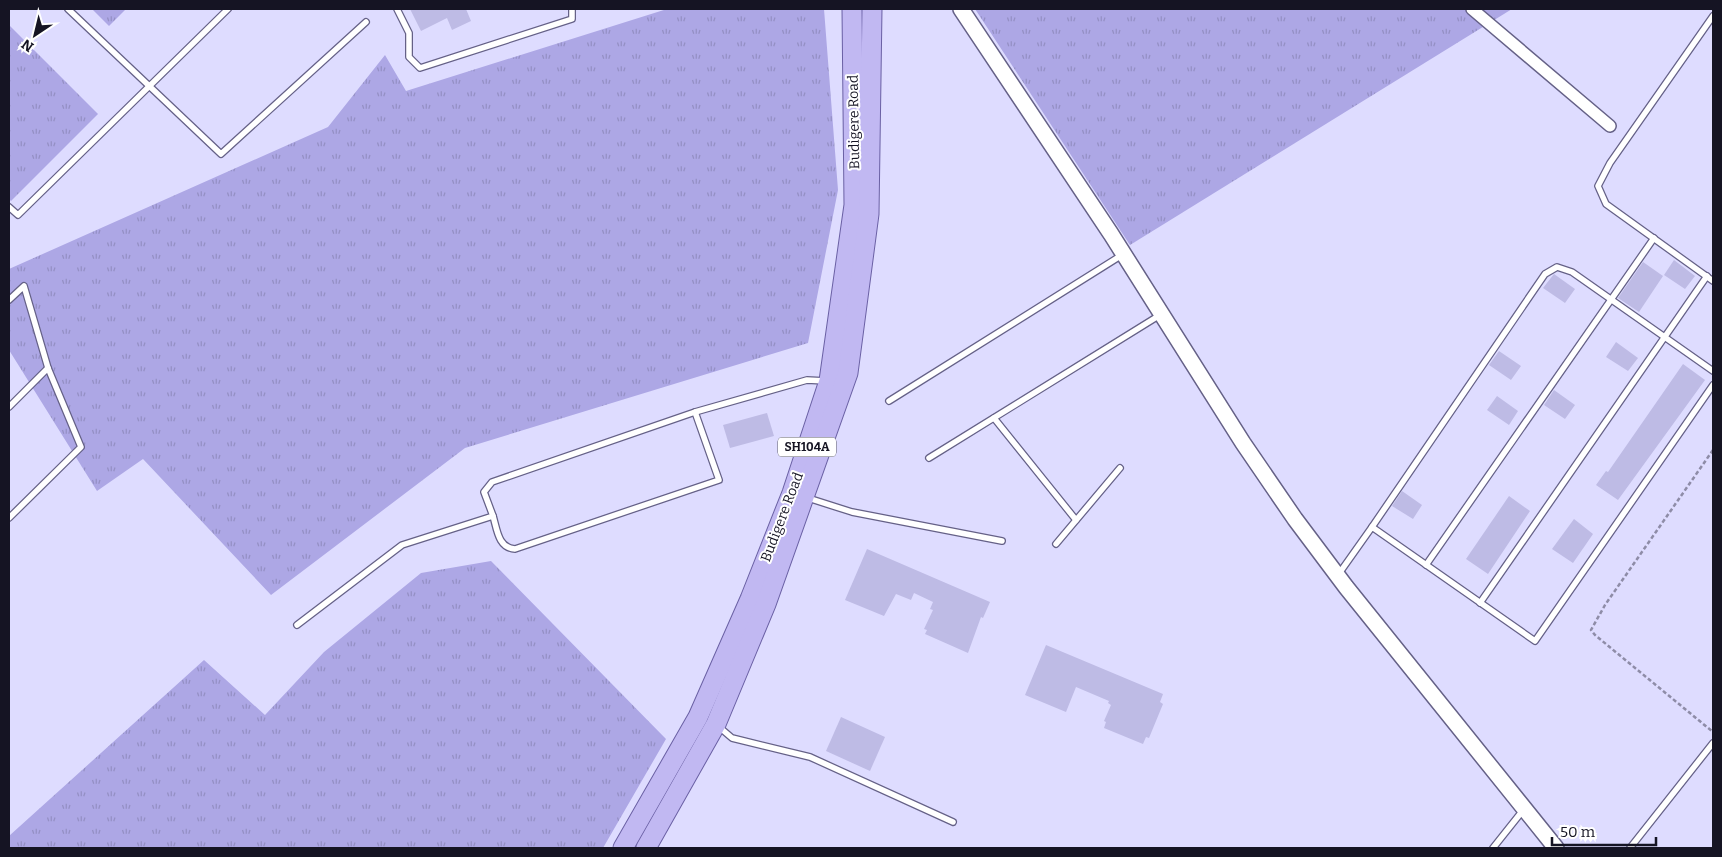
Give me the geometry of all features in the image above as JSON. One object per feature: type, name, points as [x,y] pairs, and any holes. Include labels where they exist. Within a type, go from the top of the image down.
[{"type":"main road","name":"Budigere Road","points":[[623,848],[698,717],[750,600],[792,493],[829,381],[854,204],[852,9]]},
{"type":"main road","name":"Budigere Road","points":[[646,848],[716,724],[766,604],[806,498],[848,373],[869,214],[872,9]]},
{"type":"street","points":[[961,9],[1124,254],[1243,443],[1295,519],[1338,576],[1556,848]]},
{"type":"street","points":[[1472,9],[1610,126]]},
{"type":"lane","points":[[68,9],[221,154],[366,22]]},
{"type":"lane","points":[[9,207],[18,216],[228,9]]},
{"type":"lane","points":[[397,9],[409,33],[409,57],[420,68],[572,19],[572,9]]},
{"type":"lane","points":[[1713,16],[1610,163],[1598,186],[1606,204],[1713,281]]},
{"type":"lane","points":[[1426,565],[1654,238]]},
{"type":"lane","points":[[889,401],[1124,254]]},
{"type":"lane","points":[[1338,576],[1545,274],[1557,267],[1572,272],[1713,371]]},
{"type":"lane","points":[[1480,603],[1707,276]]},
{"type":"lane","points":[[9,300],[24,286],[48,368],[81,447],[9,518]]},
{"type":"lane","points":[[930,458],[1162,314]]},
{"type":"lane","points":[[9,407],[48,368]]},
{"type":"lane","points":[[696,412],[719,480],[515,549],[508,548],[502,544],[484,492],[492,482],[696,412],[807,380],[829,381]]},
{"type":"lane","points":[[1372,527],[1535,641],[1713,384]]},
{"type":"lane","points":[[994,418],[1076,520]]},
{"type":"lane","points":[[1056,544],[1120,468]]},
{"type":"lane","points":[[806,498],[852,512],[1002,541]]},
{"type":"lane","points":[[297,625],[402,545],[492,516]]},
{"type":"lane","points":[[716,724],[732,738],[810,757],[953,822]]},
{"type":"lane","points":[[1630,848],[1713,743]]},
{"type":"lane","points":[[1493,848],[1524,808]]},
{"type":"path","points":[[1713,450],[1606,605],[1592,630],[1595,635],[1713,732]]},
{"type":"green space","points":[[92,9],[126,9],[109,26]]},
{"type":"green space","points":[[667,9],[824,9],[838,190],[808,343],[465,448],[271,595],[143,459],[97,491],[9,350],[9,269],[328,127],[385,55],[406,91]]},
{"type":"green space","points":[[975,9],[1512,9],[1130,245]]},
{"type":"green space","points":[[9,25],[98,114],[11,201],[9,199]]},
{"type":"green space","points":[[491,561],[666,739],[603,848],[9,848],[9,836],[204,660],[265,715],[324,652],[421,573]]},
{"type":"building","points":[[410,9],[466,9],[471,21],[452,30],[447,18],[421,31]]},
{"type":"building","points":[[1674,260],[1695,276],[1685,289],[1664,275]]},
{"type":"building","points":[[1643,262],[1663,276],[1639,312],[1618,298]]},
{"type":"building","points":[[1554,274],[1575,289],[1565,303],[1543,288]]},
{"type":"building","points":[[1616,342],[1638,358],[1628,371],[1606,357]]},
{"type":"building","points":[[1499,351],[1521,366],[1511,380],[1489,365]]},
{"type":"building","points":[[1683,364],[1705,380],[1618,500],[1596,485],[1606,471],[1608,472]]},
{"type":"building","points":[[1554,390],[1575,405],[1565,419],[1544,405]]},
{"type":"building","points":[[1497,396],[1518,411],[1509,425],[1487,410]]},
{"type":"building","points":[[767,413],[774,436],[730,448],[723,425]]},
{"type":"building","points":[[1402,491],[1422,505],[1413,519],[1392,506]]},
{"type":"building","points":[[1509,496],[1530,511],[1488,574],[1466,559]]},
{"type":"building","points":[[1574,519],[1593,534],[1573,563],[1552,549]]},
{"type":"building","points":[[867,549],[990,602],[983,618],[981,617],[968,653],[925,634],[927,630],[924,629],[933,610],[930,609],[933,602],[914,593],[911,600],[896,594],[884,616],[845,600]]},
{"type":"building","points":[[1046,645],[1163,694],[1160,702],[1163,704],[1149,738],[1146,737],[1143,744],[1104,728],[1106,722],[1104,721],[1111,705],[1108,703],[1109,701],[1076,687],[1066,712],[1025,695]]},
{"type":"building","points":[[841,717],[885,737],[870,771],[826,751]]}]
